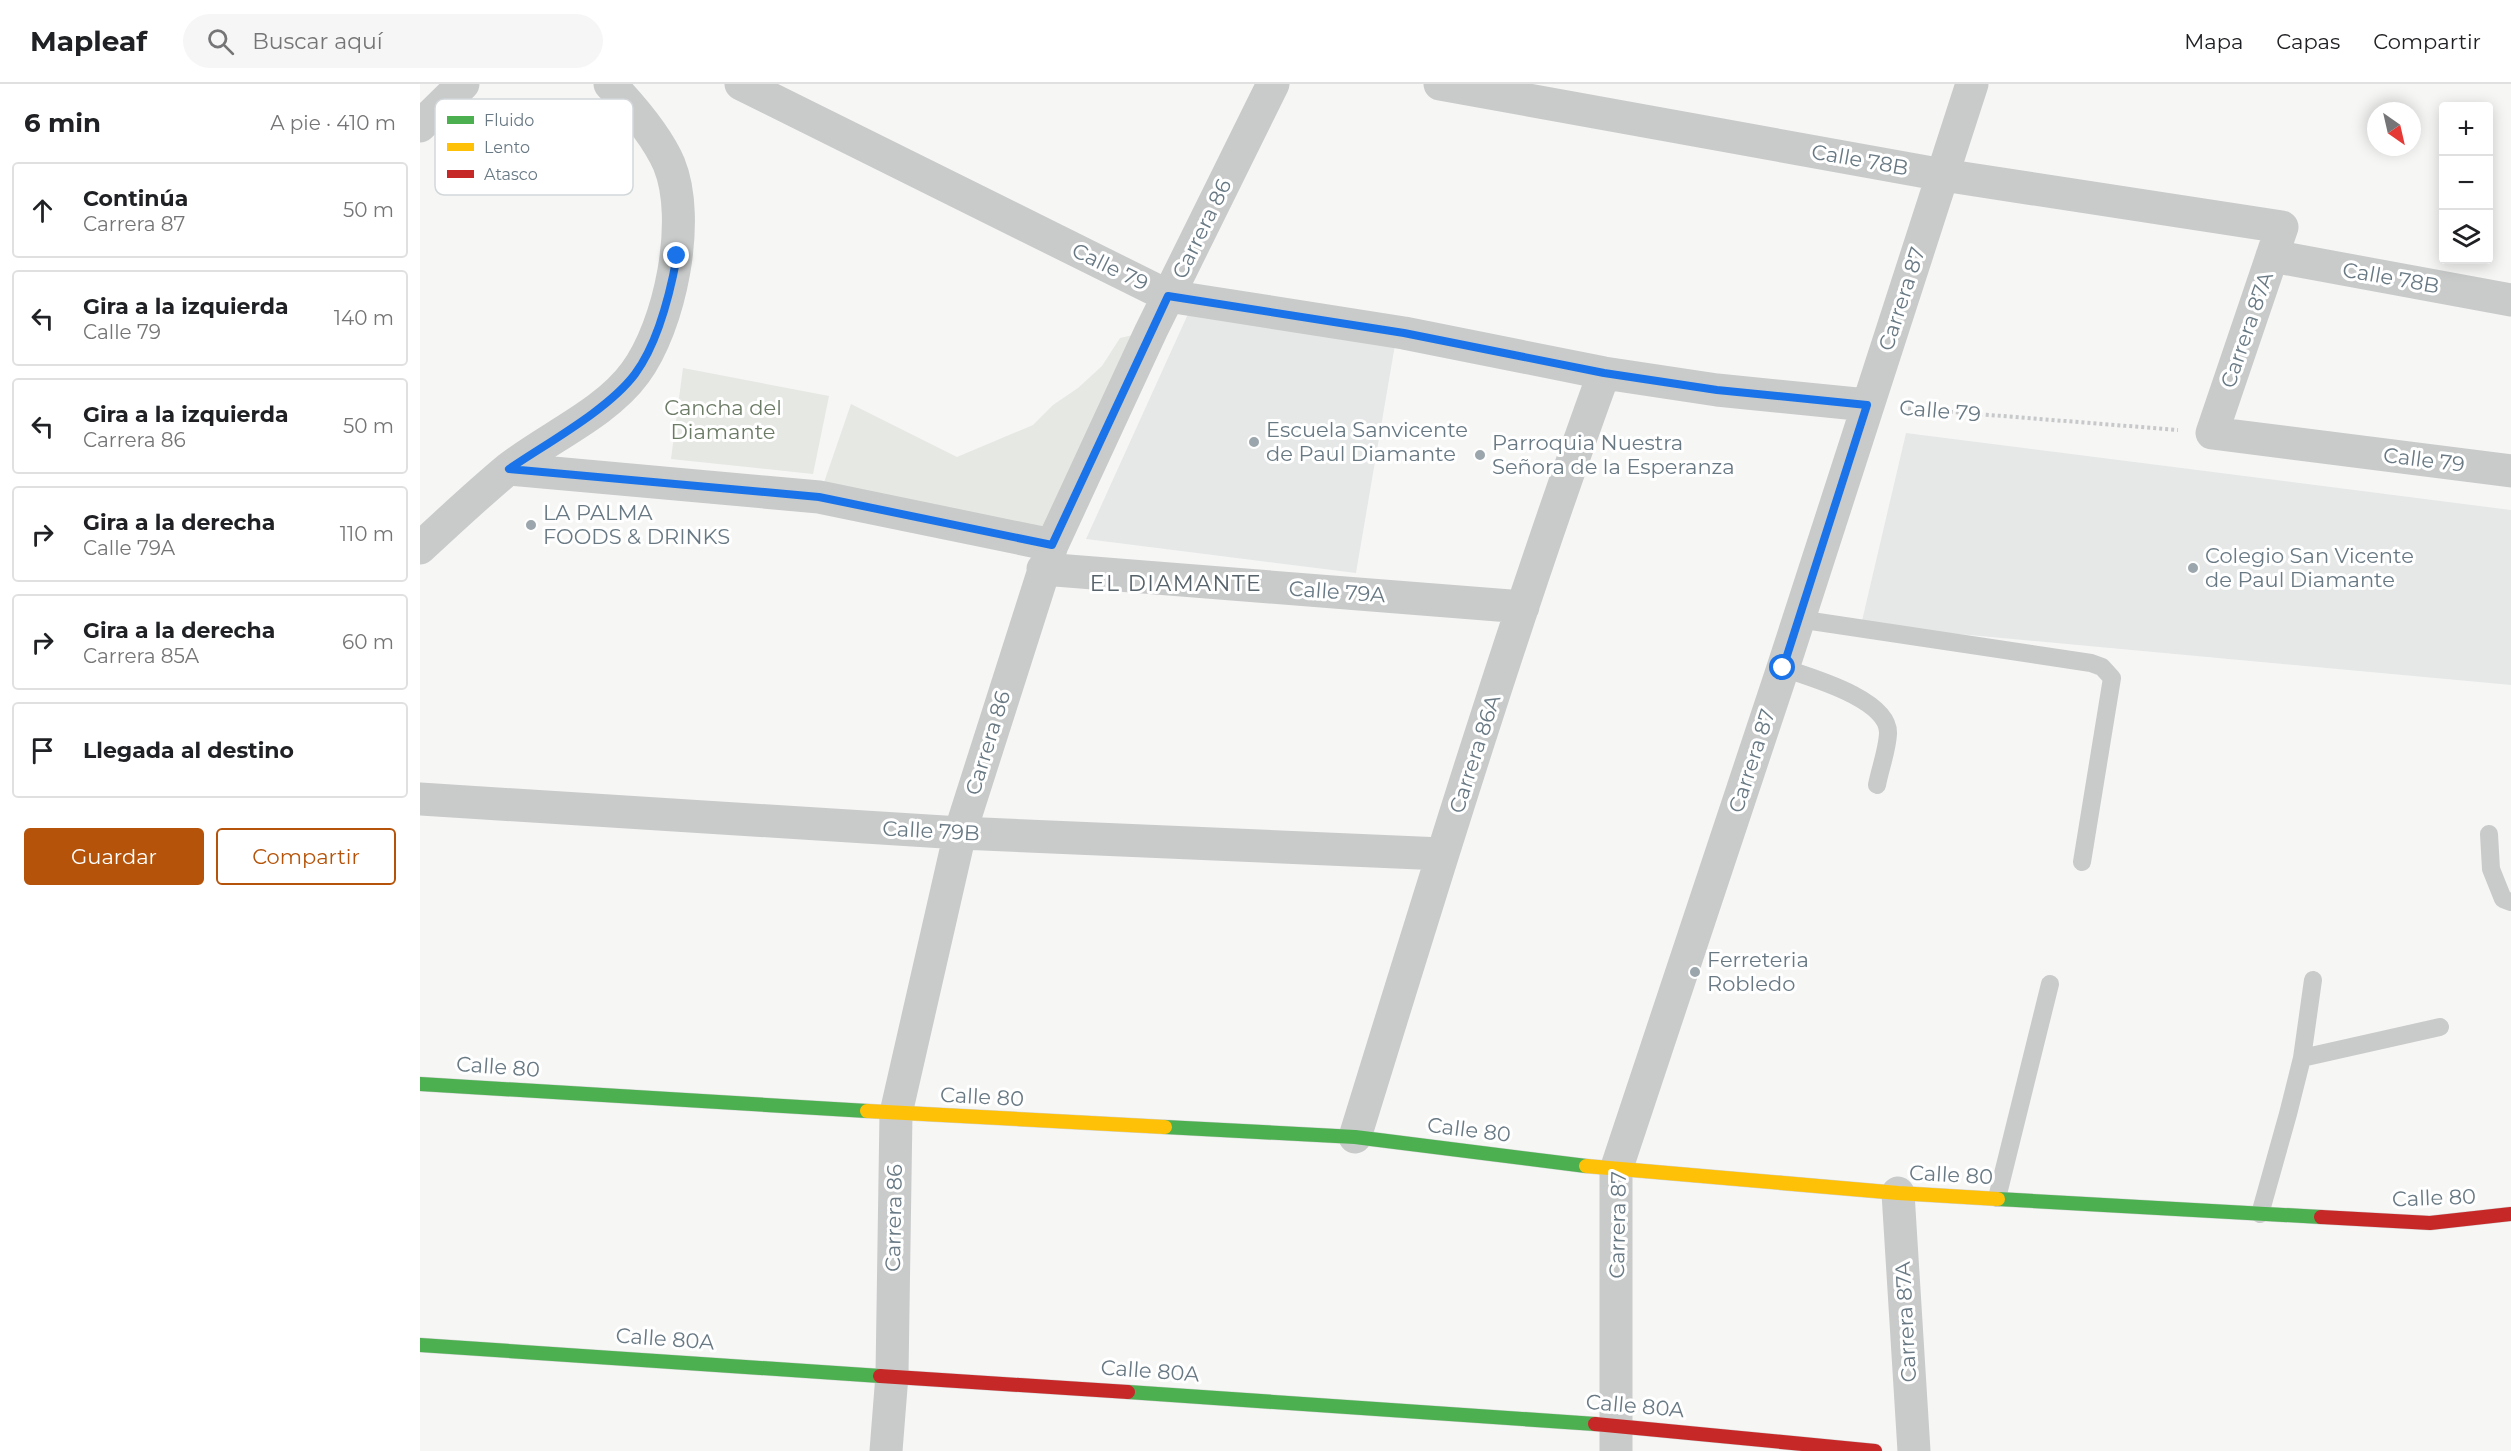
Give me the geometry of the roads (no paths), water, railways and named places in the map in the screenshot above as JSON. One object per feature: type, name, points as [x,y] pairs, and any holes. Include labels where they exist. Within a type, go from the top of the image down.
[{"type":"street","points":[[448,99],[463,84]]},
{"type":"street","points":[[610,84],[622,99]]},
{"type":"street","name":"Calle 79","points":[[741,84],[1168,296],[1404,333],[1604,373],[1717,390],[1867,405]]},
{"type":"street","name":"Carrera 86","points":[[886,1451],[892,1375],[896,1113],[960,833],[1047,557],[1168,296],[1273,84]]},
{"type":"street","name":"Calle 78B","points":[[1440,84],[1943,175],[2277,241],[2511,300]]},
{"type":"street","name":"Carrera 87","points":[[1616,1438],[1617,1170],[1783,668],[1972,84]]},
{"type":"street","points":[[420,126],[435,111]]},
{"type":"street","points":[[420,548],[509,469],[615,395],[635,373],[650,345],[671,289],[677,256],[676,192],[669,164],[633,113]]},
{"type":"street","name":"Carrera 87A","points":[[2212,433],[2277,241]]},
{"type":"street","name":"Carrera 86A","points":[[1355,1137],[1442,855],[1560,492],[1604,373]]},
{"type":"street","name":"Calle 79","points":[[2212,433],[2511,471]]},
{"type":"street","name":"Calle 79A","points":[[509,469],[819,497],[1047,557],[1523,607]]},
{"type":"street","name":"Calle 79B","points":[[420,799],[960,833],[1442,855]]},
{"type":"street","name":"Calle 80","points":[[420,1084],[896,1113],[1355,1137],[1617,1170],[1899,1193],[2430,1223],[2511,1214]]},
{"type":"street","name":"Carrera 87A","points":[[1899,1193],[1914,1451]]},
{"type":"street","name":"Calle 80A","points":[[420,1345],[892,1375],[1616,1438],[1875,1451]]},
{"type":"lane","points":[[1798,620],[2091,663],[2102,667],[2112,678],[2082,862]]},
{"type":"lane","points":[[1783,668],[1864,699],[1884,722],[1889,732],[1877,784]]},
{"type":"lane","points":[[2489,834],[2491,869],[2503,899],[2511,902]]},
{"type":"lane","points":[[2259,1214],[2302,1058],[2313,980]]},
{"type":"lane","points":[[1997,1198],[2050,984]]},
{"type":"lane","points":[[2302,1058],[2440,1027]]},
{"type":"place","name":"Escuela Sanvicente de Paul Diamante","points":[[1254,442]]},
{"type":"place","name":"Parroquia Nuestra Señora de la Esperanza","points":[[1480,455]]},
{"type":"place","name":"LA PALMA FOODS & DRINKS","points":[[531,525]]},
{"type":"place","name":"Colegio San Vicente de Paul Diamante","points":[[2193,568]]},
{"type":"place","name":"Ferreteria Robledo","points":[[1695,972]]},
{"type":"district","name":"EL DIAMANTE","points":[[1176,583]]},
{"type":"park label","name":"Cancha del Diamante","points":[[723,420]]}]
